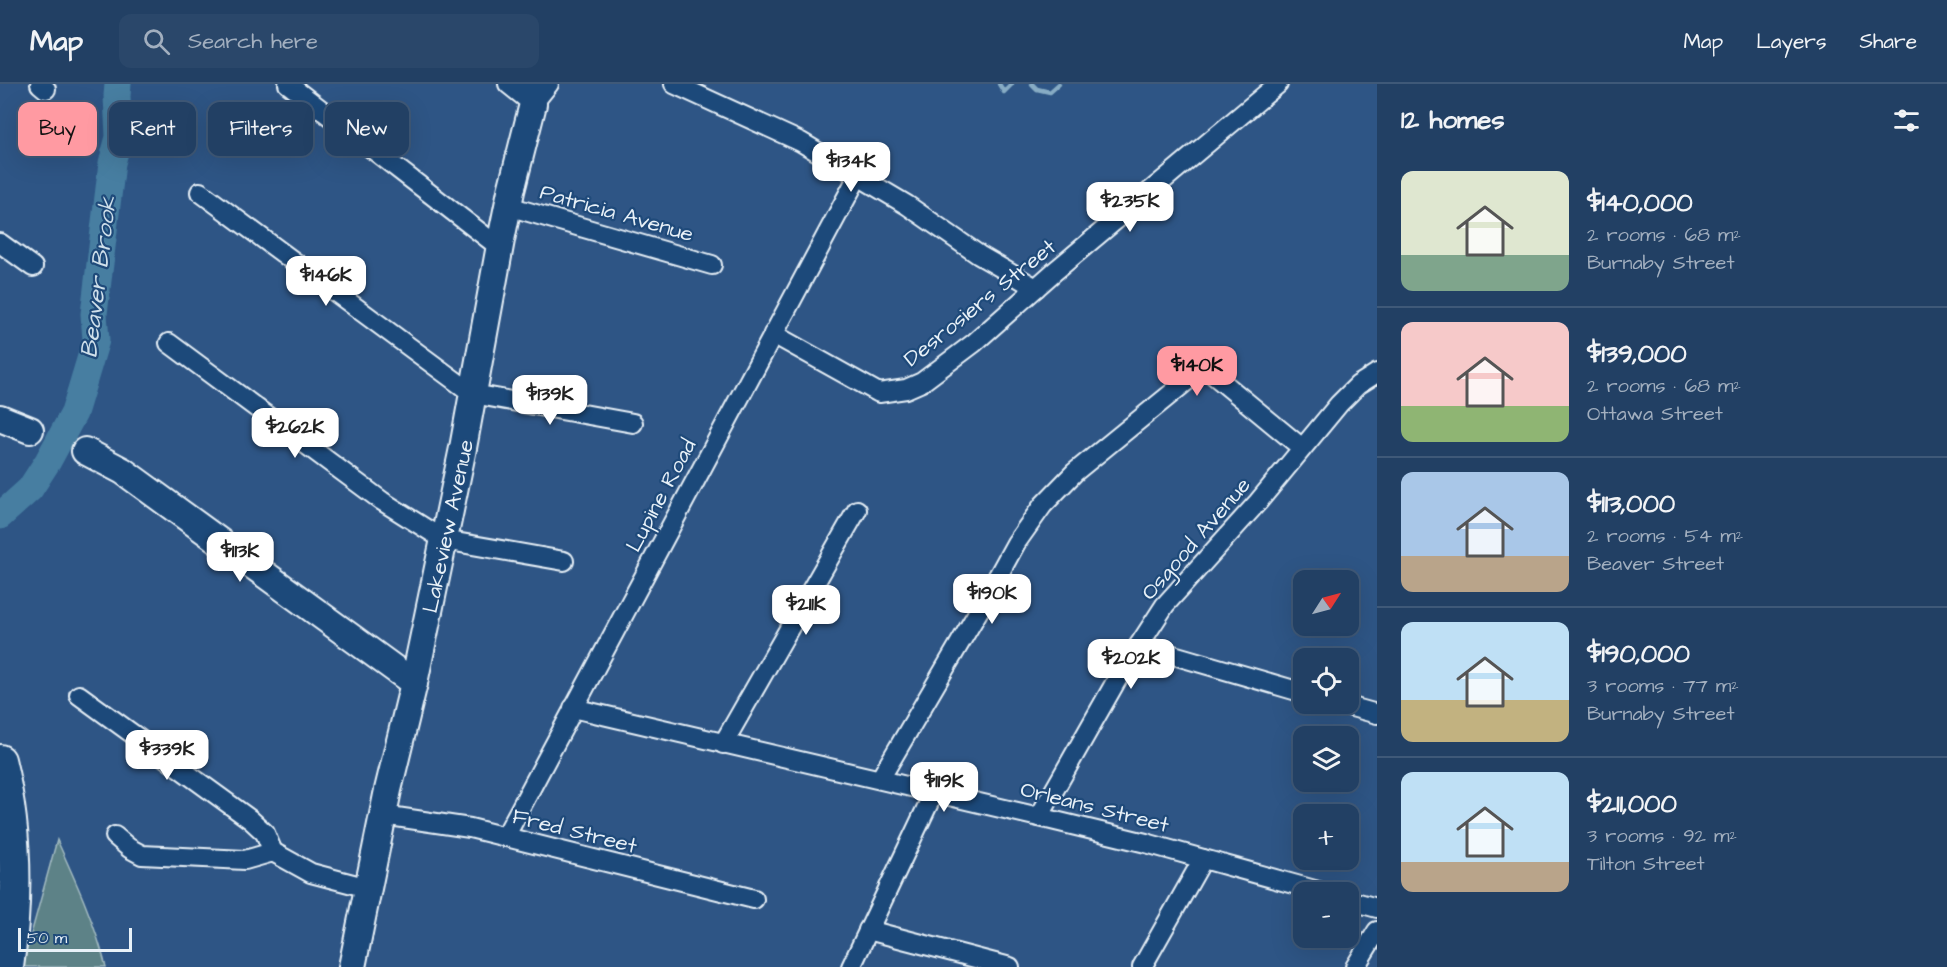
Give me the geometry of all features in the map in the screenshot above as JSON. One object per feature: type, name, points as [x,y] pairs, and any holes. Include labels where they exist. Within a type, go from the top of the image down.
[{"type":"main road","name":"Lakeview Avenue","points":[[352,967],[444,540],[499,247],[533,94]]},
{"type":"main road","points":[[0,418],[30,430]]},
{"type":"main road","points":[[85,451],[123,471],[414,683]]},
{"type":"main road","points":[[0,760],[7,790],[15,868],[14,929],[8,967]]},
{"type":"street","points":[[288,84],[499,247]]},
{"type":"street","points":[[508,84],[533,94],[549,84]]},
{"type":"street","points":[[674,84],[801,142],[907,205],[980,255],[1036,288]]},
{"type":"street","name":"Desrosiers Street","points":[[773,334],[879,393],[891,393],[922,382],[946,366],[1278,84]]},
{"type":"street","name":"Lupine Road","points":[[505,837],[858,176]]},
{"type":"street","points":[[200,192],[473,394],[633,423]]},
{"type":"street","name":"Patricia Avenue","points":[[508,206],[712,265]]},
{"type":"street","points":[[0,243],[33,267]]},
{"type":"street","points":[[169,343],[382,501],[444,540],[564,561]]},
{"type":"street","points":[[880,779],[987,597],[1016,543],[1043,505],[1075,472],[1204,368],[1302,448]]},
{"type":"street","name":"Osgood Avenue","points":[[1039,817],[1119,676],[1165,605],[1258,502],[1349,394],[1377,373]]},
{"type":"street","points":[[723,744],[858,510]]},
{"type":"street","points":[[1139,645],[1293,690]]},
{"type":"street","points":[[79,695],[251,820],[265,833],[273,852],[311,873],[368,888]]},
{"type":"street","name":"Orleans Street","points":[[573,708],[1039,817],[1293,884]]},
{"type":"street","points":[[1359,709],[1377,714]]},
{"type":"street","points":[[851,967],[934,792]]},
{"type":"street","name":"Fred Street","points":[[383,815],[470,828],[754,899]]},
{"type":"street","points":[[115,837],[142,855],[245,860],[273,852]]},
{"type":"street","points":[[1142,967],[1203,859]]},
{"type":"street","points":[[1359,903],[1377,908]]},
{"type":"street","points":[[868,930],[1010,967]]},
{"type":"street","points":[[1355,967],[1377,931]]},
{"type":"green space","points":[[57,840],[91,919],[106,967],[22,967]]},
{"type":"waterway","name":"Beaver Brook","points":[[0,516],[30,489],[48,461],[74,413],[96,340],[94,314],[112,163],[119,137],[118,84]]},
{"type":"waterway","points":[[999,84],[1004,92],[1012,84]]},
{"type":"waterway","points":[[1032,84],[1037,89],[1050,92],[1059,84]]}]
